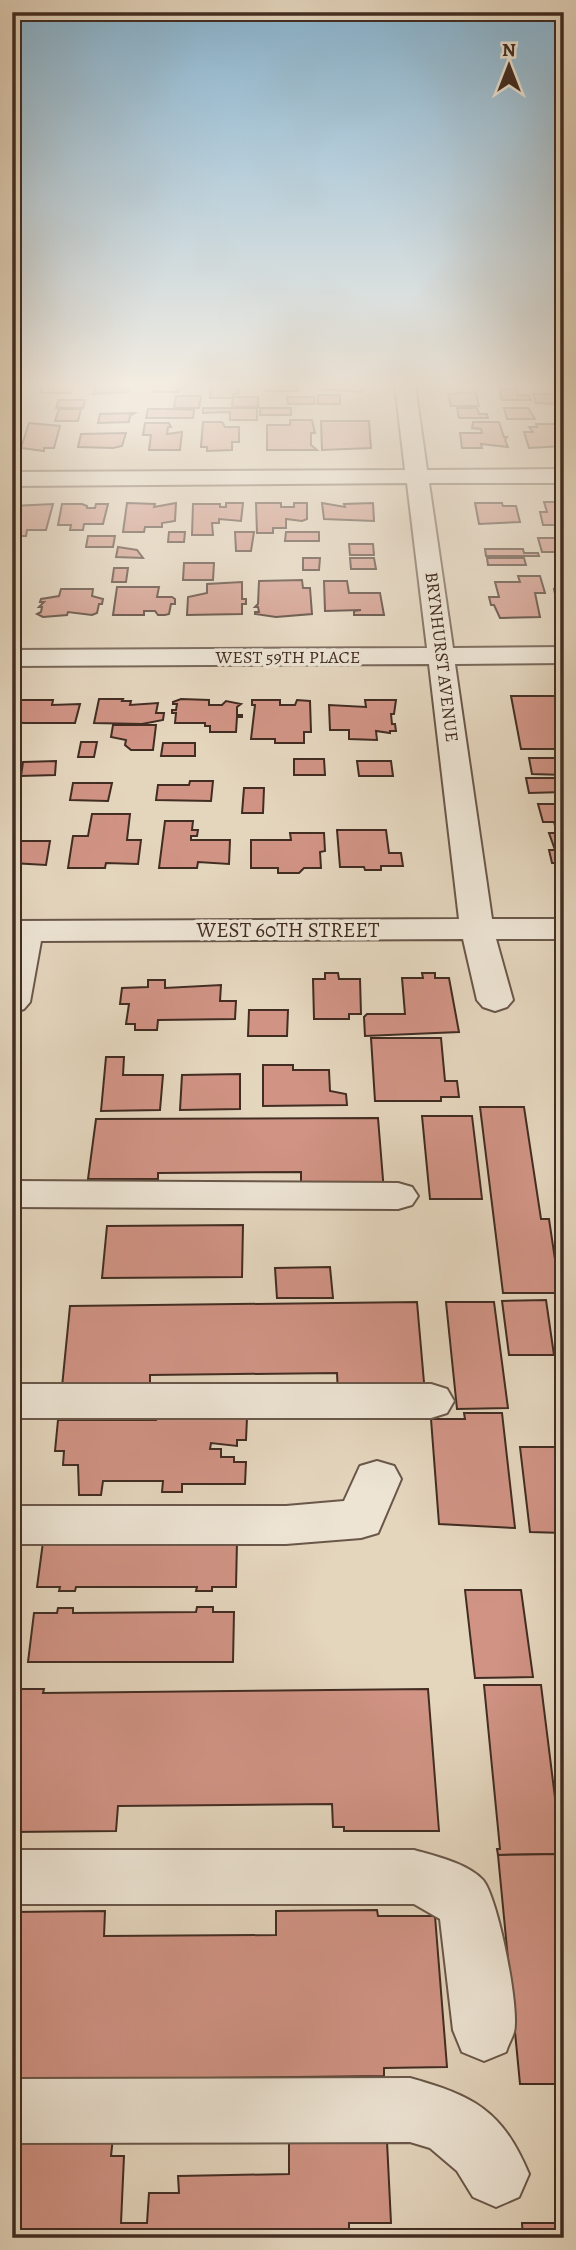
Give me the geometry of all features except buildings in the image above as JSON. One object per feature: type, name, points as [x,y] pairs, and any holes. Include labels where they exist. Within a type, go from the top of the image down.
[{"type":"street","name":"BRYNHURST AVENUE","points":[[420,490],[477,929],[495,1000]]},
{"type":"street","name":"WEST 59TH PLACE","points":[[12,658],[564,655]]},
{"type":"street","name":"WEST 60TH STREET","points":[[19,931],[564,929]]},
{"type":"street","points":[[12,1002],[19,931]]},
{"type":"street","points":[[12,1194],[398,1196]]},
{"type":"street","points":[[12,1401],[430,1401]]},
{"type":"street","points":[[12,1525],[286,1525],[348,1520],[361,1518],[377,1479]]},
{"type":"street","points":[[12,1877],[414,1877],[447,1888],[466,1903],[480,1975],[484,2030]]},
{"type":"street","points":[[12,2111],[410,2110],[448,2122],[480,2148],[496,2174]]}]
